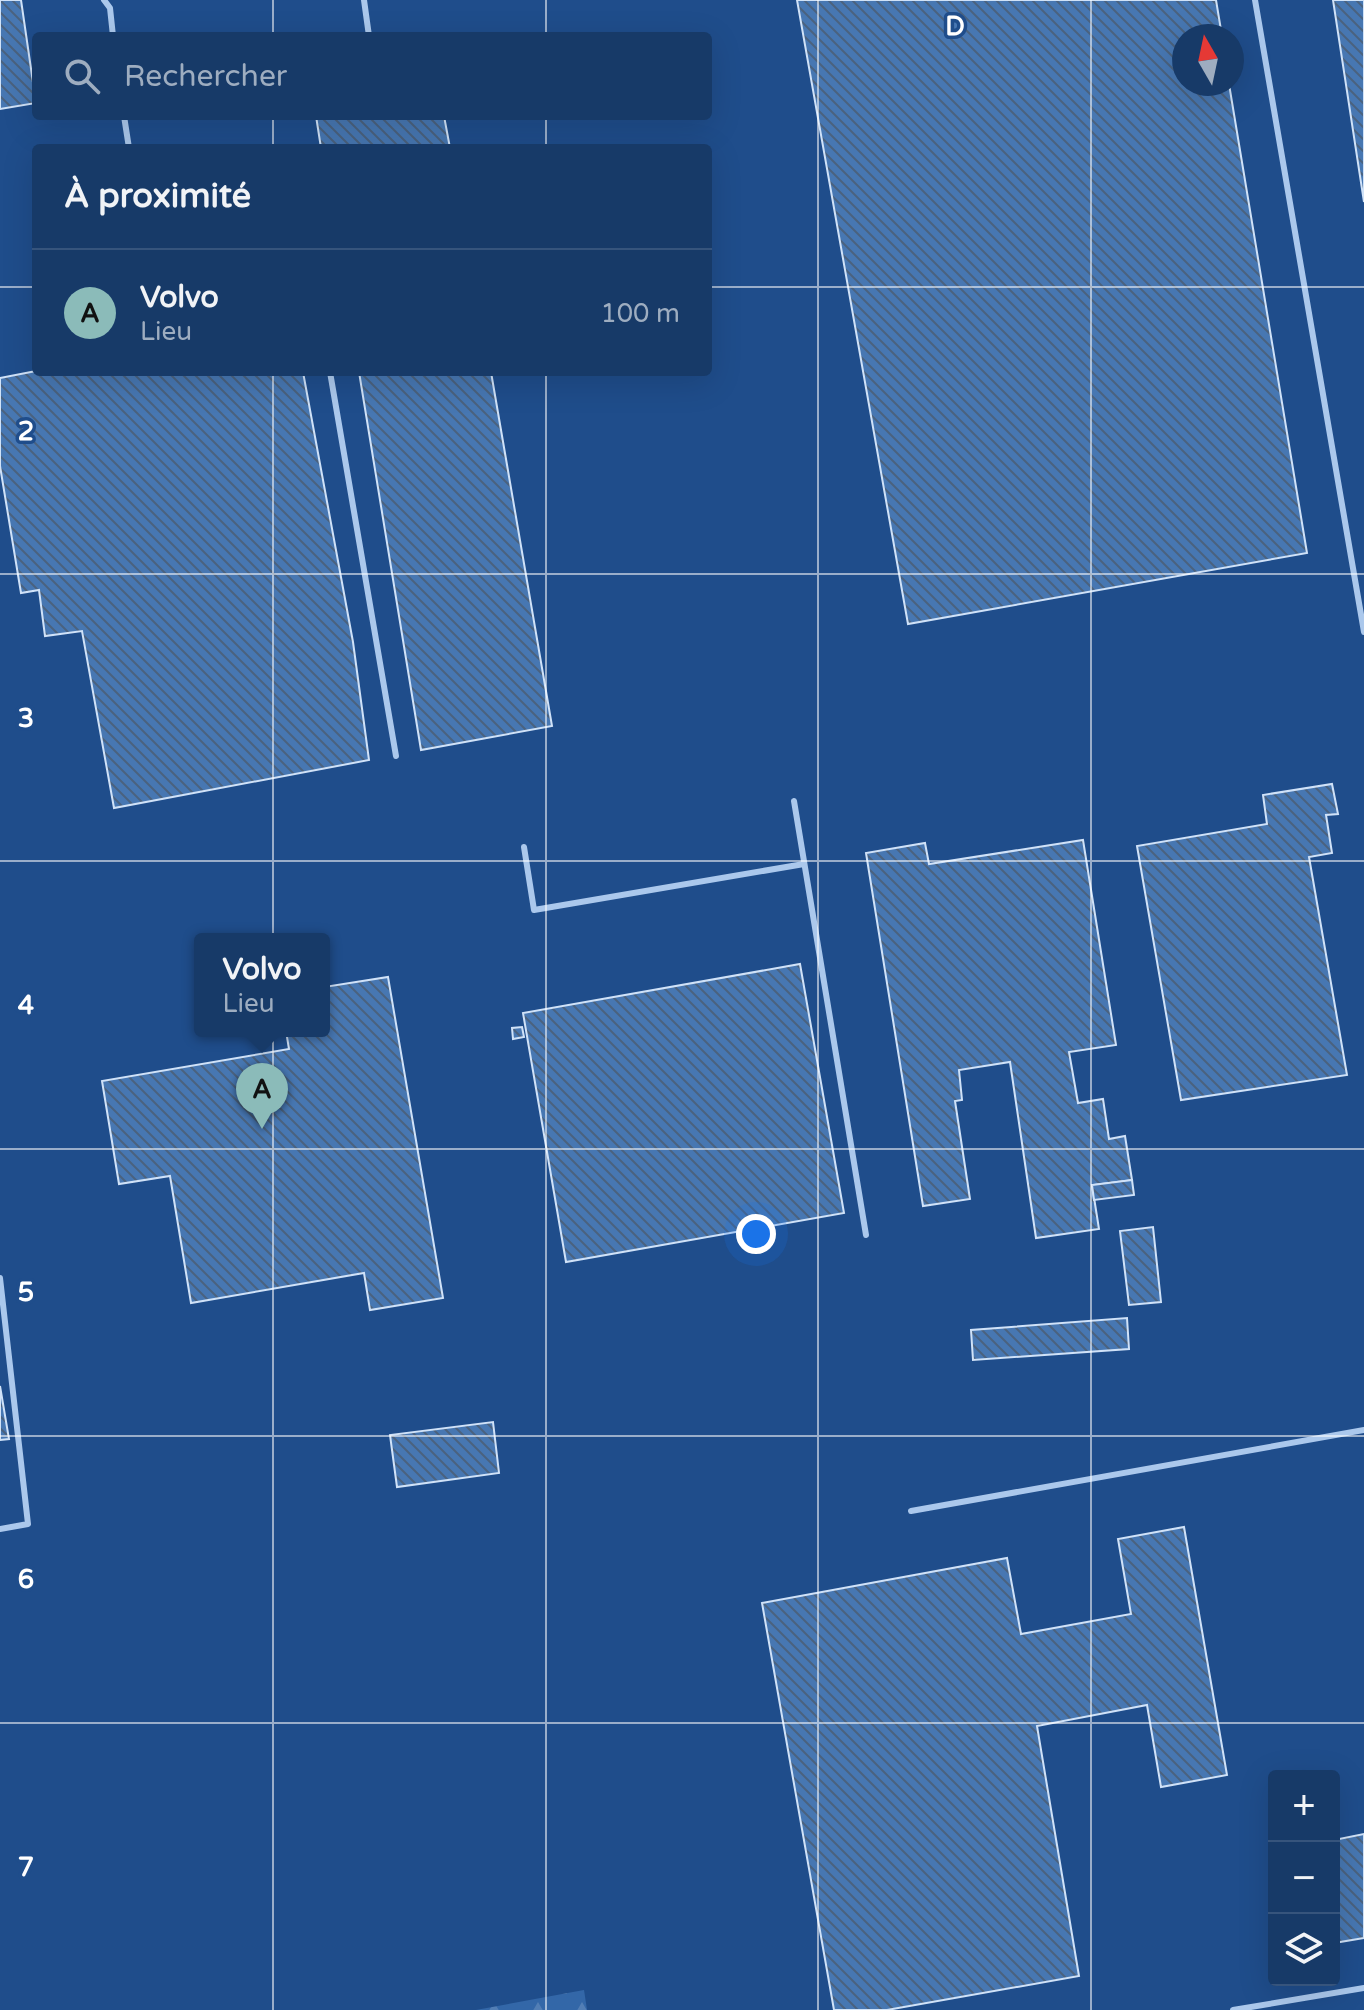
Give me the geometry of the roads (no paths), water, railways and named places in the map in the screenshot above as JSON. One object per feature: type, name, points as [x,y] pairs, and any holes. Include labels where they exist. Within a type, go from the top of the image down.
[{"type":"lane","points":[[104,0],[110,8],[113,32]]},
{"type":"lane","points":[[364,0],[368,32]]},
{"type":"lane","points":[[1255,0],[1364,632]]},
{"type":"lane","points":[[125,120],[128,144]]},
{"type":"lane","points":[[331,376],[396,756]]},
{"type":"lane","points":[[794,801],[866,1235]]},
{"type":"lane","points":[[524,847],[534,910],[804,864]]},
{"type":"lane","points":[[0,1278],[28,1524],[0,1529]]},
{"type":"lane","points":[[911,1511],[1364,1430]]},
{"type":"lane","points":[[1233,2010],[1364,1988]]},
{"type":"place","name":"Volvo","points":[[262,1129]]}]
